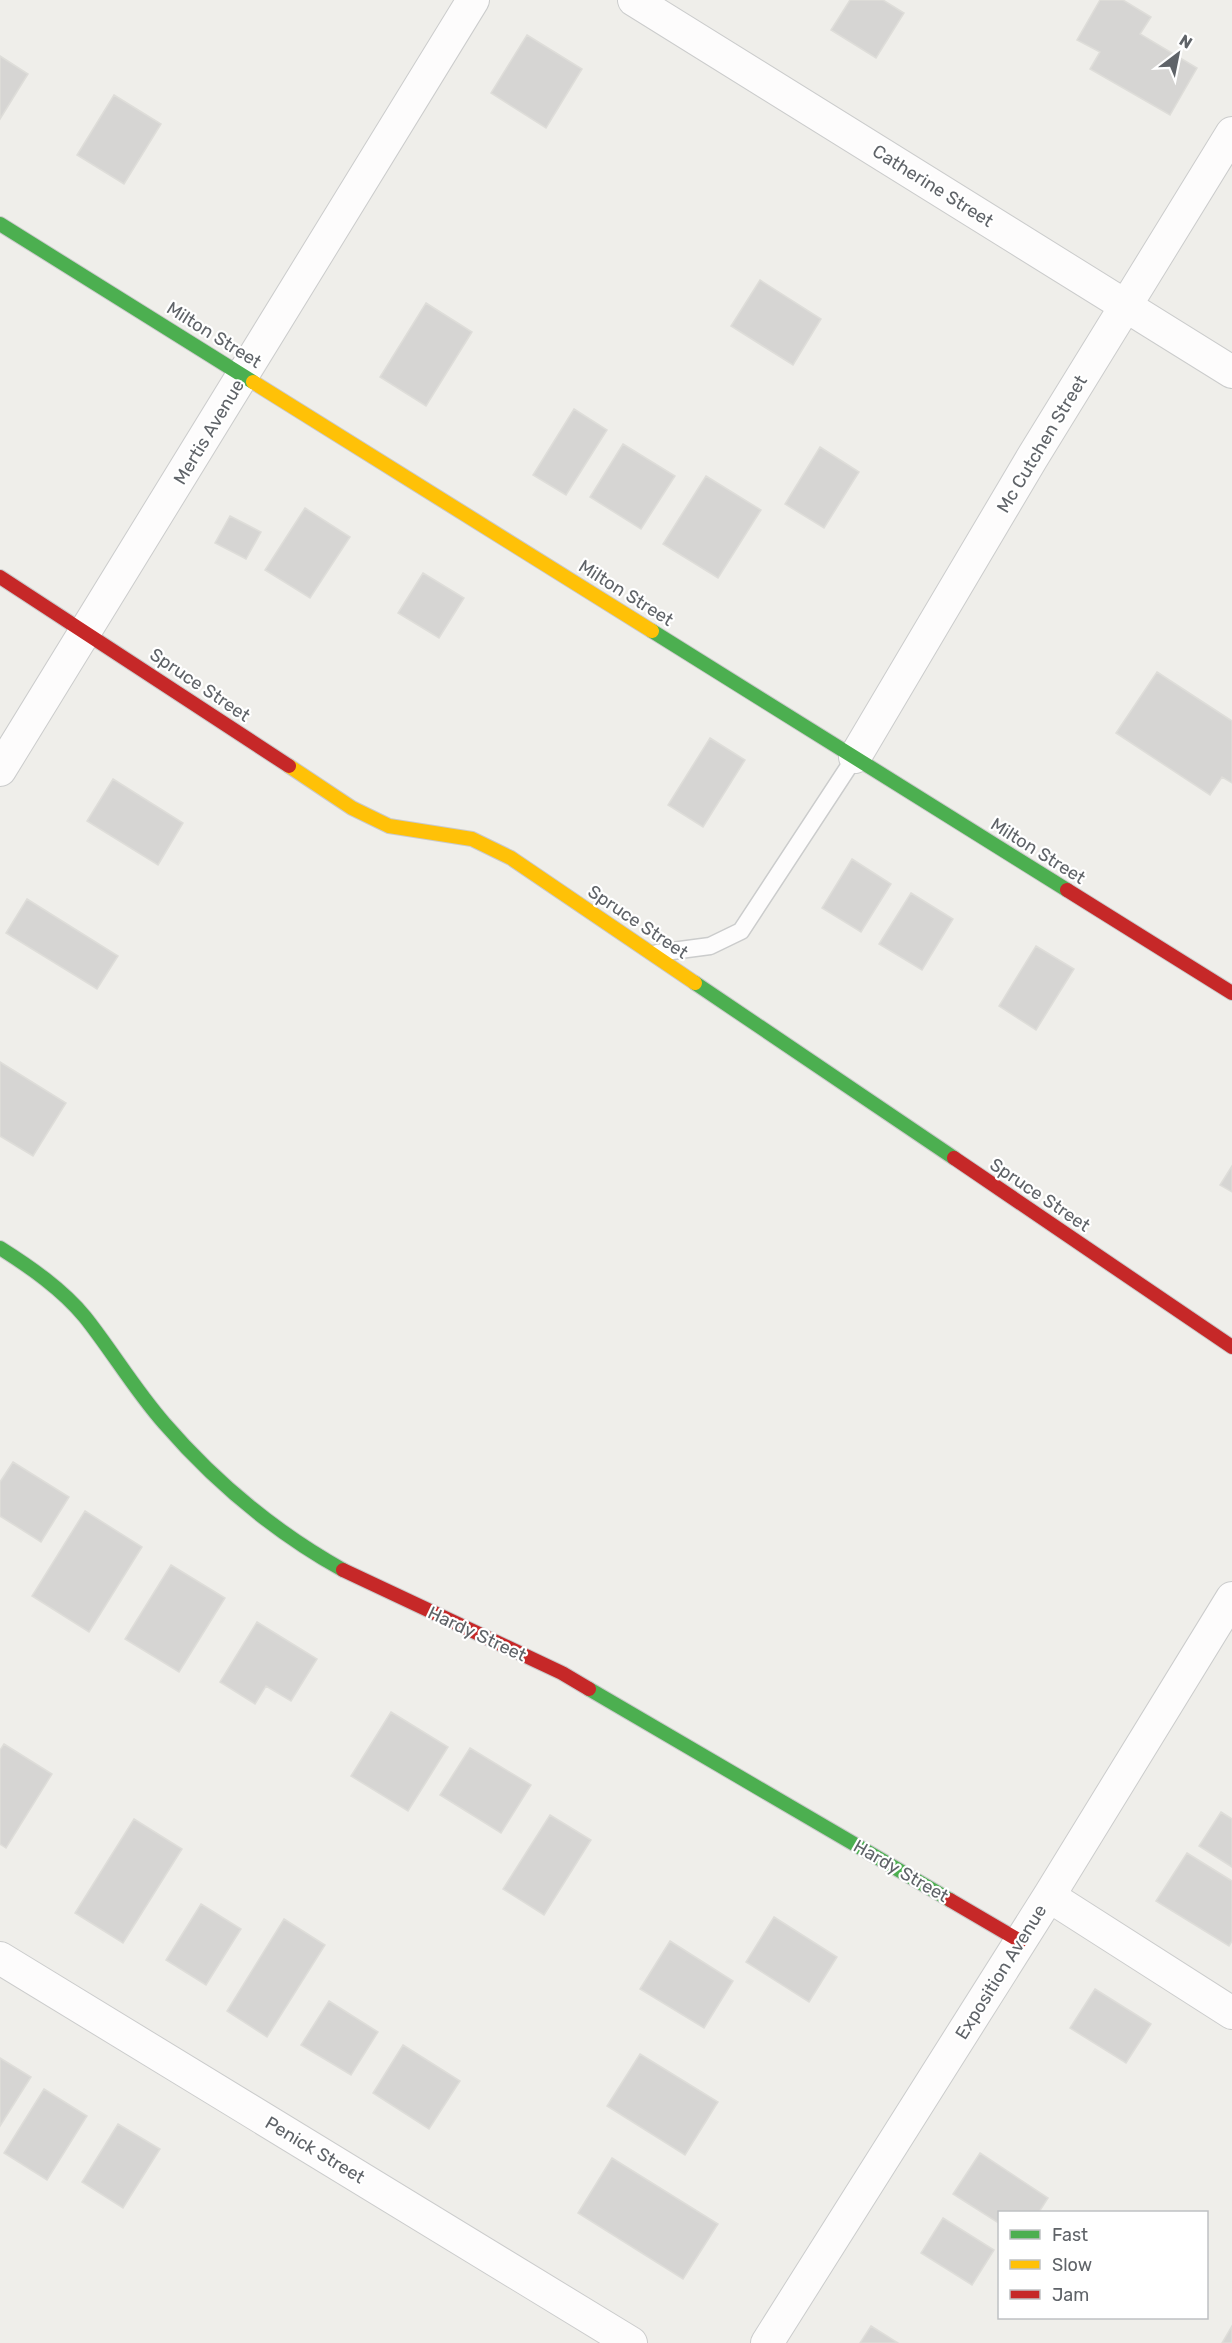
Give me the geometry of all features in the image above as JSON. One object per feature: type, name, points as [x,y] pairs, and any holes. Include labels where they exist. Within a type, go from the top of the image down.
[{"type":"street","name":"Mertis Avenue","points":[[0,770],[87,632],[473,0]]},
{"type":"street","name":"Catherine Street","points":[[634,0],[1232,372]]},
{"type":"street","name":"Mc Cutchen Street","points":[[855,757],[1032,458],[1232,133]]},
{"type":"street","name":"Milton Street","points":[[0,224],[1232,993]]},
{"type":"street","name":"Spruce Street","points":[[0,577],[352,808],[389,826],[472,839],[511,858],[1232,1347]]},
{"type":"street","name":"Hardy Street","points":[[0,1248],[34,1270],[60,1292],[83,1315],[162,1421],[195,1458],[231,1493],[294,1541],[367,1584],[562,1673],[1020,1941]]},
{"type":"street","name":"Exposition Avenue","points":[[767,2343],[1049,1896],[1232,1598]]},
{"type":"street","points":[[1049,1896],[1232,2013]]},
{"type":"street","name":"Penick Street","points":[[0,1958],[630,2343]]},
{"type":"lane","points":[[653,953],[710,946],[741,931],[855,757]]},
{"type":"building","points":[[850,0],[883,0],[904,13],[876,58],[831,30]]},
{"type":"building","points":[[1100,0],[1123,0],[1151,17],[1140,34],[1197,68],[1170,115],[1090,69],[1100,52],[1077,40]]},
{"type":"building","points":[[527,35],[582,69],[546,128],[491,93]]},
{"type":"building","points":[[0,56],[28,74],[0,119]]},
{"type":"building","points":[[114,95],[161,124],[124,184],[77,155]]},
{"type":"building","points":[[760,280],[821,319],[793,365],[731,326]]},
{"type":"building","points":[[426,303],[472,332],[426,406],[380,377]]},
{"type":"building","points":[[574,409],[607,430],[566,495],[533,475]]},
{"type":"building","points":[[623,444],[675,476],[641,529],[590,497]]},
{"type":"building","points":[[820,447],[859,472],[824,528],[785,504]]},
{"type":"building","points":[[706,476],[761,510],[718,578],[663,544]]},
{"type":"building","points":[[305,508],[350,537],[310,598],[265,570]]},
{"type":"building","points":[[230,516],[261,532],[246,559],[215,543]]},
{"type":"building","points":[[423,573],[464,598],[439,638],[398,613]]},
{"type":"building","points":[[1157,672],[1232,721],[1232,783],[1222,777],[1210,795],[1116,733]]},
{"type":"building","points":[[710,738],[745,760],[703,827],[668,805]]},
{"type":"building","points":[[113,779],[183,823],[158,865],[87,821]]},
{"type":"building","points":[[852,859],[891,884],[861,932],[822,908]]},
{"type":"building","points":[[911,893],[953,919],[922,970],[879,944]]},
{"type":"building","points":[[27,899],[118,956],[97,989],[6,933]]},
{"type":"building","points":[[1036,946],[1074,969],[1036,1030],[999,1006]]},
{"type":"building","points":[[0,1062],[66,1103],[33,1156],[0,1136]]},
{"type":"building","points":[[1232,1166],[1232,1192],[1220,1185]]},
{"type":"building","points":[[13,1462],[69,1497],[41,1542],[0,1516],[0,1482]]},
{"type":"building","points":[[85,1511],[142,1547],[89,1632],[32,1596]]},
{"type":"building","points":[[171,1565],[225,1598],[179,1672],[125,1639]]},
{"type":"building","points":[[257,1622],[317,1659],[291,1701],[266,1686],[255,1704],[220,1682]]},
{"type":"building","points":[[391,1712],[448,1747],[408,1811],[351,1776]]},
{"type":"building","points":[[4,1744],[52,1774],[6,1848],[0,1844],[0,1750]]},
{"type":"building","points":[[470,1748],[531,1785],[501,1833],[440,1795]]},
{"type":"building","points":[[1221,1812],[1232,1819],[1232,1867],[1199,1846]]},
{"type":"building","points":[[550,1815],[591,1840],[544,1915],[503,1889]]},
{"type":"building","points":[[134,1819],[182,1849],[123,1943],[75,1913]]},
{"type":"building","points":[[1187,1853],[1232,1881],[1232,1941],[1229,1946],[1156,1901]]},
{"type":"building","points":[[201,1904],[241,1929],[206,1985],[166,1960]]},
{"type":"building","points":[[774,1917],[837,1957],[809,2002],[746,1962]]},
{"type":"building","points":[[284,1919],[325,1945],[267,2037],[227,2011]]},
{"type":"building","points":[[670,1941],[733,1981],[704,2028],[640,1989]]},
{"type":"building","points":[[1095,1989],[1151,2024],[1126,2063],[1070,2028]]},
{"type":"building","points":[[329,2001],[378,2032],[351,2075],[301,2045]]},
{"type":"building","points":[[403,2045],[460,2081],[429,2129],[373,2093]]},
{"type":"building","points":[[640,2054],[718,2102],[685,2155],[607,2106]]},
{"type":"building","points":[[0,2058],[31,2077],[0,2126]]},
{"type":"building","points":[[44,2089],[87,2116],[47,2180],[4,2153]]},
{"type":"building","points":[[118,2124],[160,2149],[123,2208],[82,2182]]},
{"type":"building","points":[[980,2153],[1048,2198],[1040,2211],[998,2211],[998,2223],[953,2194]]},
{"type":"building","points":[[612,2158],[718,2224],[683,2279],[578,2213]]},
{"type":"building","points":[[943,2218],[994,2250],[972,2285],[921,2253]]},
{"type":"building","points":[[871,2326],[898,2343],[860,2343]]},
{"type":"building","points":[[1232,2326],[1232,2343],[1222,2343]]},
{"type":"traffic: fast","points":[[0,224],[253,382]]},
{"type":"traffic: fast","points":[[652,631],[1067,890]]},
{"type":"traffic: fast","points":[[695,983],[954,1158]]},
{"type":"traffic: fast","points":[[0,1248],[45,1279],[76,1307],[153,1410],[204,1466],[270,1522],[343,1570]]},
{"type":"traffic: fast","points":[[589,1689],[950,1900]]},
{"type":"traffic: slow","points":[[253,382],[652,631]]},
{"type":"traffic: slow","points":[[289,766],[352,808],[389,826],[472,839],[511,858],[695,983]]},
{"type":"traffic: jam","points":[[0,577],[289,766]]},
{"type":"traffic: jam","points":[[1067,890],[1232,993]]},
{"type":"traffic: jam","points":[[954,1158],[1232,1347]]},
{"type":"traffic: jam","points":[[343,1570],[562,1673],[589,1689]]},
{"type":"traffic: jam","points":[[950,1900],[1020,1941]]}]
